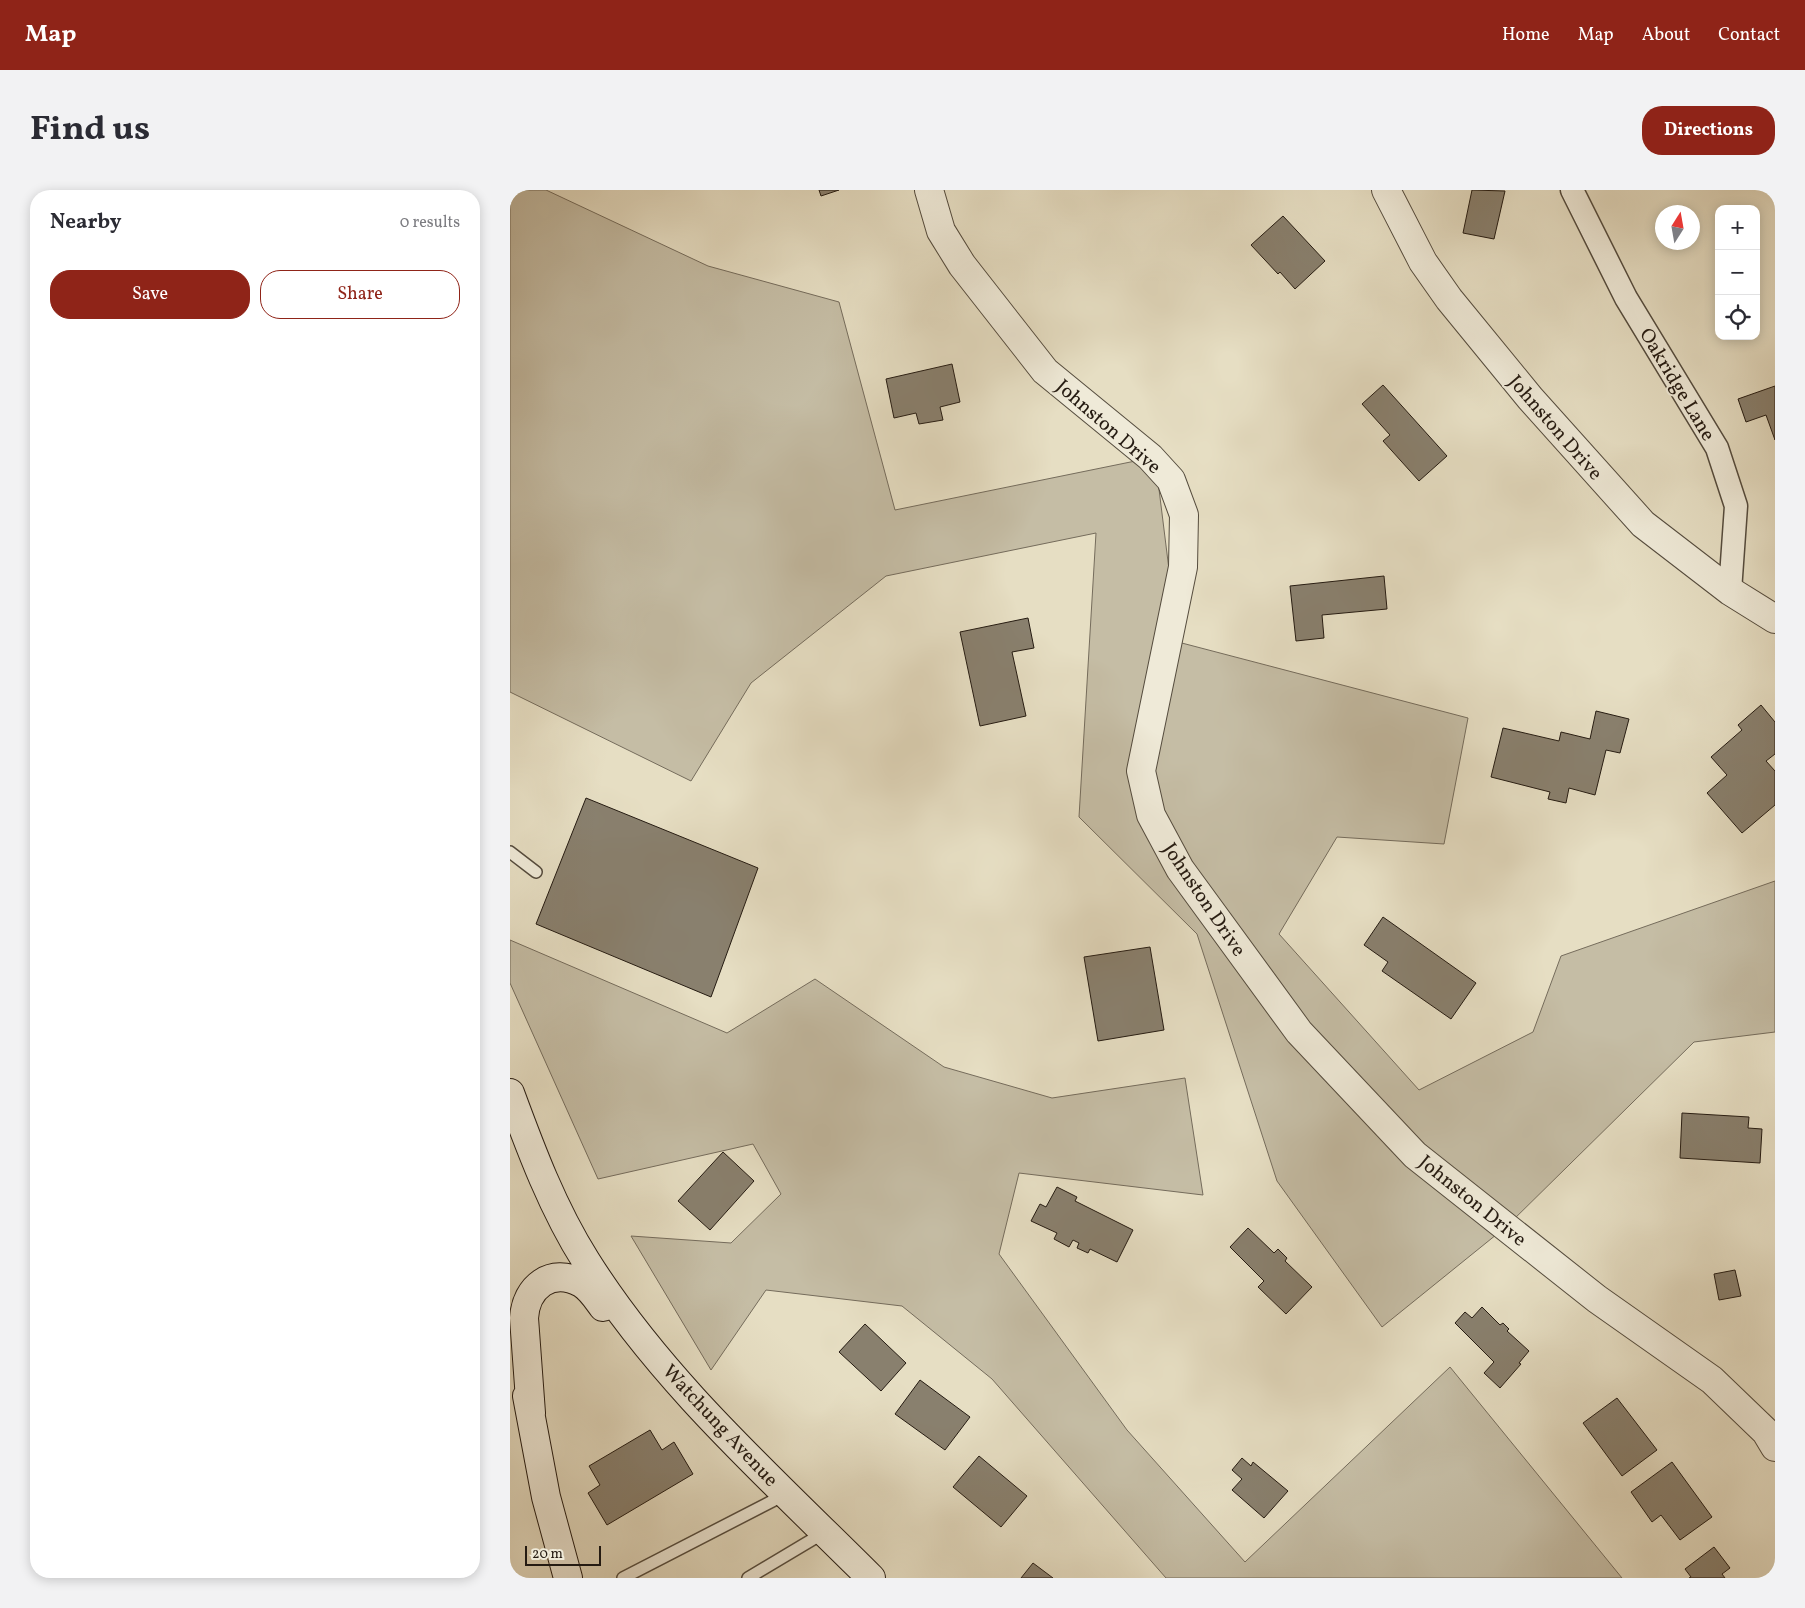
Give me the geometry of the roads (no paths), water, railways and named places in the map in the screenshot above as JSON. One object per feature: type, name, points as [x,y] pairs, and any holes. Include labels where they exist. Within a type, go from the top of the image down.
[{"type":"street","name":"Johnston Drive","points":[[929,190],[941,231],[962,264],[1045,371],[1150,457],[1170,480],[1184,514],[1183,567],[1142,771],[1151,815],[1180,869],[1299,1032],[1415,1155],[1597,1299],[1712,1380],[1766,1432],[1775,1447]]},
{"type":"street","name":"Johnston Drive","points":[[1386,190],[1423,262],[1449,299],[1530,398],[1643,524],[1730,591],[1775,618]]},
{"type":"street","name":"Oakridge Lane","points":[[1572,190],[1626,298],[1717,448],[1736,506],[1730,591]]},
{"type":"street","name":"Watchung Avenue","points":[[510,1093],[547,1187],[586,1261],[630,1323],[696,1404],[870,1578]]},
{"type":"street","points":[[531,1414],[524,1318],[525,1305],[535,1287],[548,1280],[558,1278],[570,1279],[583,1284],[623,1333],[696,1404]]},
{"type":"street","points":[[510,1309],[546,1497],[568,1578]]},
{"type":"lane","points":[[510,852],[536,872]]},
{"type":"lane","points":[[623,1578],[786,1494]]},
{"type":"lane","points":[[748,1578],[825,1532]]}]
